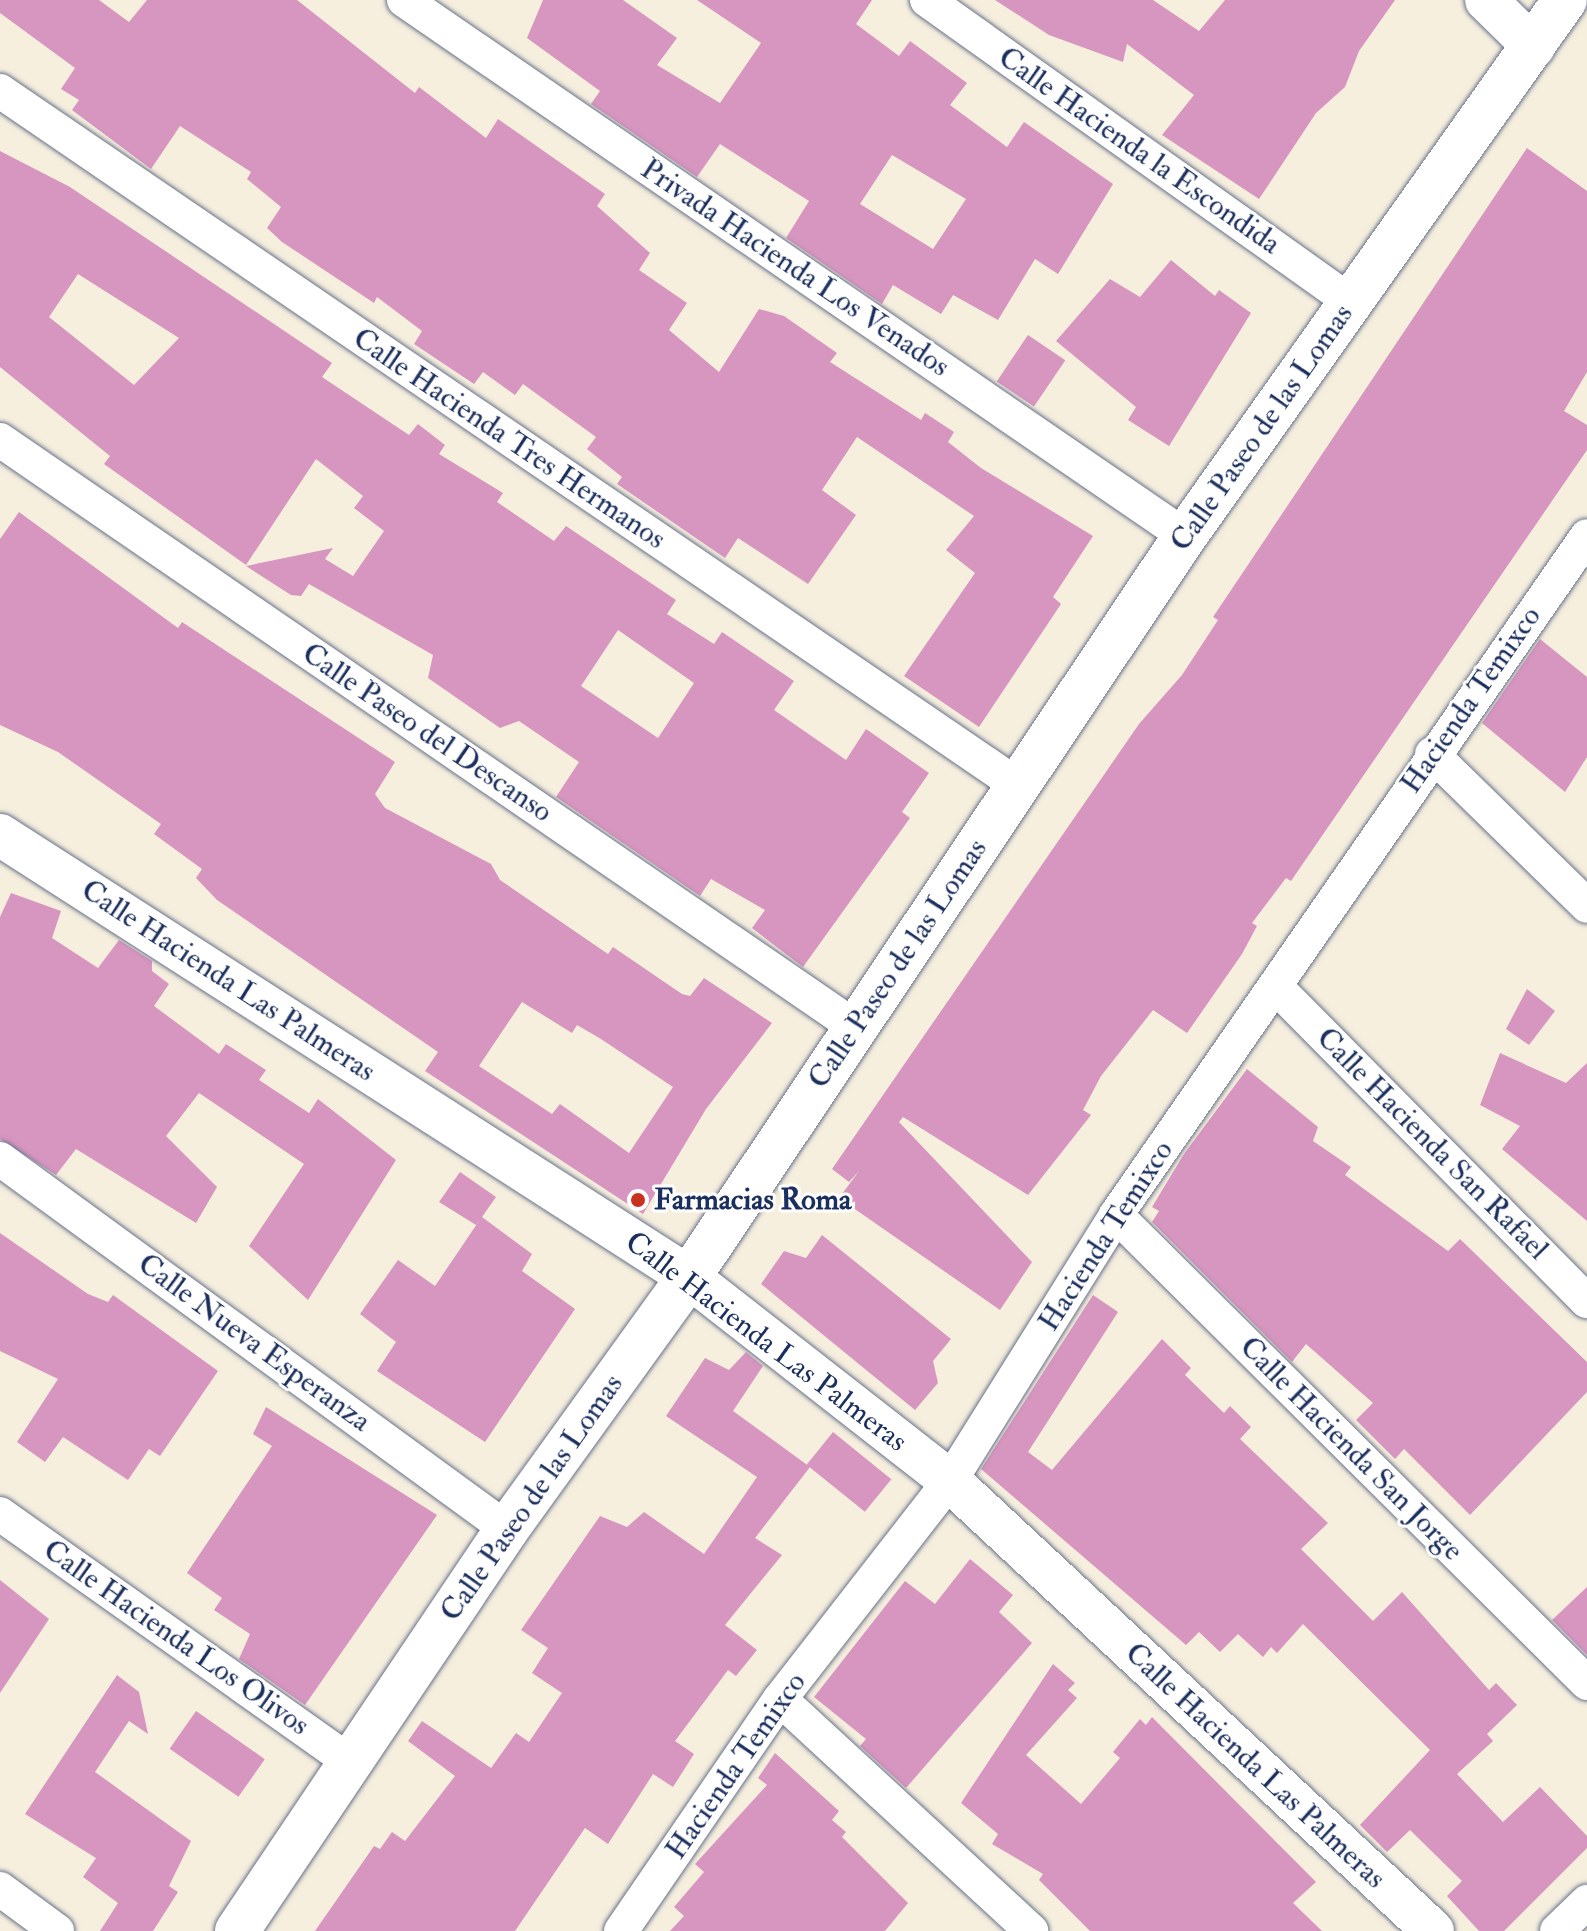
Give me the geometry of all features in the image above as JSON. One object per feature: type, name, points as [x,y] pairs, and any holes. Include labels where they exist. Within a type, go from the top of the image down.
[{"type":"main road","name":"Calle Paseo de las Lomas","points":[[237,1931],[507,1529],[689,1277],[854,1026],[1185,536],[1565,0]]},
{"type":"street","name":"Privada Hacienda Los Venados","points":[[404,0],[1185,536]]},
{"type":"street","name":"Calle Hacienda la Escondida","points":[[927,0],[1351,302]]},
{"type":"street","points":[[1486,0],[1534,47]]},
{"type":"street","name":"Calle Hacienda Tres Hermanos","points":[[0,91],[1019,786]]},
{"type":"street","name":"Calle Paseo del Descanso","points":[[0,440],[854,1026]]},
{"type":"street","name":"Hacienda Temixco","points":[[621,1931],[780,1699],[950,1481],[1116,1215],[1276,987],[1432,754],[1587,536]]},
{"type":"street","points":[[1432,754],[1587,906]]},
{"type":"street","name":"Calle Hacienda Las Palmeras","points":[[8,844],[689,1277],[950,1481],[1433,1931]]},
{"type":"street","name":"Calle Hacienda San Rafael","points":[[1276,987],[1587,1301]]},
{"type":"street","name":"Calle Nueva Esperanza","points":[[0,1159],[507,1529]]},
{"type":"street","name":"Calle Hacienda San Jorge","points":[[1116,1215],[1587,1683]]},
{"type":"street","name":"Calle Hacienda Los Olivos","points":[[0,1514],[352,1763]]},
{"type":"street","points":[[780,1699],[1031,1931]]},
{"type":"street","points":[[0,1889],[57,1931]]},
{"type":"street","points":[[1557,1931],[1587,1902]]},
{"type":"building","points":[[0,0],[99,0],[129,22],[147,0],[297,0],[415,93],[419,87],[486,138],[498,119],[605,194],[597,206],[650,253],[639,270],[687,303],[669,330],[719,372],[759,309],[784,316],[837,353],[830,362],[921,420],[925,413],[954,432],[948,442],[981,468],[1093,536],[1053,597],[1061,604],[979,727],[904,676],[975,573],[946,550],[974,516],[857,437],[822,490],[856,515],[808,584],[738,538],[725,558],[617,484],[622,477],[587,449],[596,437],[523,384],[515,395],[483,372],[474,384],[414,344],[422,331],[377,297],[374,303],[282,242],[267,228],[281,207],[247,179],[251,172],[180,126],[151,169],[72,110],[79,100],[61,89],[75,68],[0,13]]},
{"type":"building","points":[[543,0],[623,0],[677,38],[657,65],[720,103],[761,43],[697,0],[872,0],[856,24],[899,56],[910,41],[967,83],[950,105],[1007,147],[1024,122],[1113,184],[1058,274],[1035,259],[998,320],[953,295],[941,314],[893,285],[882,304],[786,238],[809,201],[720,144],[697,177],[591,104],[600,91],[527,38]],"holes":[[[892,155],[966,199],[933,249],[860,204]]]},
{"type":"building","points":[[995,0],[1153,0],[1199,31],[1225,0],[1395,0],[1359,51],[1345,87],[1316,113],[1259,199],[1162,135],[1194,95],[1127,44],[1123,62],[1049,35]]},
{"type":"building","points":[[1527,148],[1587,191],[1587,372],[1564,411],[1587,425],[1587,450],[1291,881],[1286,878],[1252,923],[1257,926],[1242,954],[1187,1033],[1153,1010],[1101,1076],[1083,1110],[1091,1115],[1028,1195],[903,1117],[899,1122],[1032,1262],[1000,1310],[839,1198],[859,1171],[849,1182],[832,1169],[1139,724],[1182,675],[1218,620],[1213,617]]},
{"type":"building","points":[[0,151],[70,187],[332,363],[322,377],[409,435],[418,424],[445,445],[439,454],[503,493],[497,502],[554,541],[566,526],[676,600],[667,614],[714,644],[722,632],[794,681],[774,710],[846,760],[866,729],[929,773],[902,812],[910,818],[803,967],[752,928],[765,910],[711,879],[700,896],[556,797],[579,762],[519,721],[500,728],[428,678],[433,655],[309,584],[301,596],[291,595],[246,566],[333,548],[325,559],[353,576],[384,531],[354,508],[363,496],[316,459],[246,565],[104,464],[110,456],[0,367]],"holes":[[[78,274],[179,338],[134,385],[49,317]],[[618,630],[694,683],[658,738],[581,686]]]},
{"type":"building","points":[[1171,260],[1215,296],[1219,290],[1251,313],[1169,446],[1128,420],[1136,407],[1056,341],[1110,279],[1140,297]]},
{"type":"building","points":[[1028,335],[1065,360],[1034,407],[997,381]]},
{"type":"building","points":[[19,512],[178,628],[182,622],[395,762],[375,794],[385,808],[491,864],[500,880],[608,954],[613,947],[682,994],[690,996],[704,978],[772,1023],[706,1109],[643,1214],[425,1071],[438,1052],[217,900],[196,878],[202,869],[154,834],[161,824],[58,752],[0,725],[0,539]],"holes":[[[522,1002],[572,1033],[577,1025],[673,1087],[629,1153],[560,1104],[552,1114],[479,1066]]]},
{"type":"building","points":[[1540,639],[1587,677],[1587,757],[1565,792],[1482,723]]},
{"type":"building","points":[[11,893],[61,911],[52,938],[98,968],[119,940],[152,961],[152,971],[169,984],[154,1006],[219,1054],[226,1044],[266,1070],[259,1080],[309,1113],[318,1099],[396,1160],[308,1300],[249,1246],[304,1164],[199,1093],[166,1136],[217,1187],[196,1223],[76,1149],[56,1175],[0,1139],[0,917]]},
{"type":"building","points":[[1527,989],[1555,1011],[1529,1045],[1506,1029]]},
{"type":"building","points":[[1500,1053],[1566,1083],[1587,1063],[1587,1221],[1502,1149],[1520,1126],[1480,1105]]},
{"type":"building","points":[[1247,1069],[1318,1127],[1313,1141],[1351,1167],[1345,1175],[1448,1251],[1460,1239],[1587,1362],[1587,1392],[1470,1515],[1404,1449],[1395,1459],[1356,1420],[1373,1403],[1306,1344],[1292,1362],[1152,1222],[1159,1211],[1152,1207],[1184,1154]]},
{"type":"building","points":[[460,1172],[496,1197],[482,1217],[532,1254],[522,1271],[575,1309],[485,1442],[377,1371],[396,1342],[360,1314],[398,1260],[435,1286],[481,1218],[476,1225],[439,1202]]},
{"type":"building","points":[[0,1233],[88,1294],[108,1302],[113,1295],[218,1371],[160,1456],[149,1449],[128,1480],[63,1437],[45,1462],[17,1442],[58,1379],[0,1351]]},
{"type":"building","points":[[822,1235],[951,1339],[933,1361],[938,1383],[915,1410],[761,1284],[784,1251],[806,1258]]},
{"type":"building","points":[[1093,1295],[1118,1312],[1028,1452],[1052,1470],[1162,1339],[1191,1368],[1185,1375],[1224,1413],[1230,1406],[1251,1427],[1240,1439],[1328,1523],[1301,1549],[1373,1621],[1402,1592],[1489,1690],[1496,1683],[1517,1705],[1487,1734],[1493,1741],[1457,1774],[1503,1822],[1540,1787],[1587,1836],[1587,1848],[1504,1931],[1479,1931],[1447,1896],[1462,1881],[1410,1830],[1387,1852],[1360,1825],[1430,1750],[1303,1624],[1277,1653],[1271,1647],[1263,1657],[1238,1634],[1220,1652],[1199,1632],[1186,1645],[981,1469]]},
{"type":"building","points":[[746,1352],[763,1366],[733,1411],[810,1467],[755,1538],[782,1555],[725,1625],[757,1650],[736,1676],[728,1670],[675,1741],[694,1754],[673,1787],[653,1774],[608,1844],[585,1828],[515,1931],[315,1931],[374,1846],[380,1849],[392,1832],[405,1841],[455,1776],[408,1741],[422,1721],[491,1768],[516,1733],[529,1742],[562,1693],[532,1673],[548,1648],[521,1630],[600,1516],[627,1527],[644,1512],[704,1554],[757,1477],[666,1416],[705,1358],[729,1370]]},
{"type":"building","points":[[266,1407],[437,1515],[305,1705],[239,1659],[250,1634],[214,1610],[222,1598],[187,1573],[272,1446],[253,1434]]},
{"type":"building","points":[[833,1432],[891,1479],[865,1512],[807,1465]]},
{"type":"building","points":[[970,1559],[1013,1595],[999,1612],[1032,1643],[906,1788],[860,1746],[866,1739],[814,1697],[905,1581],[935,1604]]},
{"type":"building","points":[[0,1580],[49,1619],[0,1693]]},
{"type":"building","points":[[1587,1587],[1587,1655],[1552,1620]]},
{"type":"building","points":[[1053,1664],[1075,1683],[1068,1690],[1077,1698],[1026,1755],[1081,1804],[1120,1758],[1113,1752],[1140,1719],[1146,1725],[1152,1717],[1316,1882],[1293,1903],[1322,1931],[1090,1931],[1039,1880],[1043,1874],[992,1844],[998,1834],[961,1803]]},
{"type":"building","points":[[117,1675],[139,1692],[148,1734],[129,1721],[95,1772],[191,1841],[169,1886],[178,1892],[153,1931],[100,1931],[118,1903],[83,1877],[96,1858],[25,1814]]},
{"type":"building","points":[[196,1711],[265,1759],[238,1797],[170,1749]]},
{"type":"building","points":[[775,1753],[839,1811],[832,1820],[846,1832],[842,1837],[908,1903],[885,1931],[670,1931],[684,1916],[674,1907],[704,1872],[695,1864],[767,1785],[758,1778]]},
{"type":"place","name":"Farmacias Roma","points":[[638,1200]]}]
